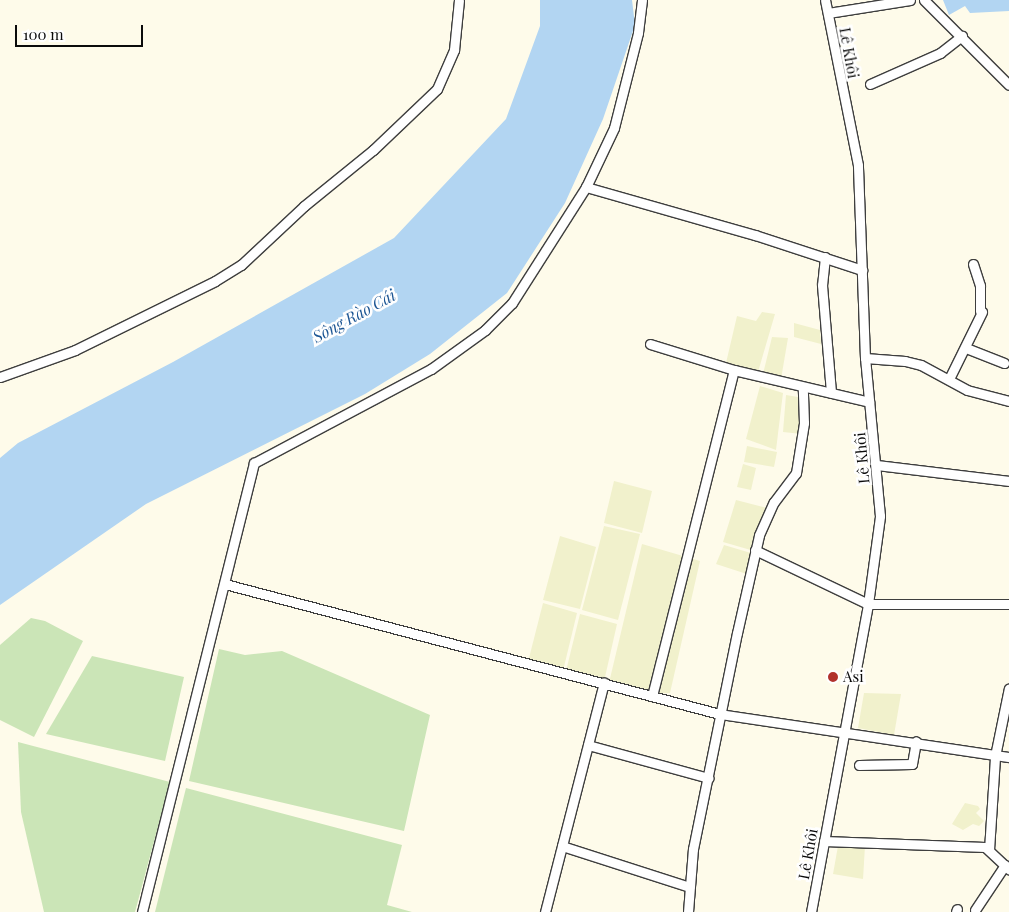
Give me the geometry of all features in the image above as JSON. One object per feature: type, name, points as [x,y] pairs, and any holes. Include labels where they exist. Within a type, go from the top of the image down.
[{"type":"street","points":[[0,377],[69,352],[215,281],[241,265],[304,206],[373,150],[437,89],[454,50],[459,0]]},
{"type":"street","points":[[142,912],[254,463],[431,369],[485,330],[512,302],[586,187],[614,128],[638,33],[642,0]]},
{"type":"street","name":"Lê Khôi","points":[[811,912],[868,604],[880,516],[877,465],[865,358],[858,165],[825,0]]},
{"type":"street","points":[[828,13],[910,0]]},
{"type":"street","points":[[924,0],[1009,85]]},
{"type":"street","points":[[870,84],[940,53],[962,36]]},
{"type":"street","points":[[586,187],[825,257],[862,270]]},
{"type":"street","points":[[825,257],[822,285],[831,392]]},
{"type":"street","points":[[949,379],[966,348],[981,312],[980,286],[973,264]]},
{"type":"street","points":[[650,344],[734,370],[870,402]]},
{"type":"street","points":[[966,348],[1004,363]]},
{"type":"street","points":[[865,358],[905,361],[949,379],[967,390],[1009,401]]},
{"type":"street","points":[[652,696],[734,370]]},
{"type":"street","points":[[688,912],[693,849],[756,550],[774,502],[796,473],[804,422],[803,387]]},
{"type":"street","points":[[877,465],[1009,481]]},
{"type":"street","points":[[756,550],[868,604],[1009,604]]},
{"type":"street","points":[[225,584],[720,714],[916,741],[1009,758]]},
{"type":"street","points":[[545,912],[604,682]]},
{"type":"street","points":[[989,850],[995,756],[1009,688]]},
{"type":"street","points":[[859,765],[912,764],[916,741]]},
{"type":"street","points":[[588,745],[709,778]]},
{"type":"street","points":[[824,841],[949,844],[985,847],[1007,867],[975,910]]},
{"type":"street","points":[[562,846],[690,887]]},
{"type":"green space","points":[[762,312],[775,314],[758,372],[726,363],[737,316],[756,321]]},
{"type":"green space","points":[[794,323],[820,330],[821,344],[794,337]]},
{"type":"green space","points":[[772,337],[788,338],[781,379],[763,374]]},
{"type":"green space","points":[[760,386],[783,393],[776,450],[746,439]]},
{"type":"green space","points":[[786,395],[804,398],[802,434],[783,432]]},
{"type":"green space","points":[[747,446],[777,452],[774,467],[744,462]]},
{"type":"green space","points":[[743,464],[756,468],[751,490],[737,487]]},
{"type":"green space","points":[[614,481],[652,491],[642,533],[604,523]]},
{"type":"green space","points":[[736,500],[767,508],[761,553],[723,542]]},
{"type":"green space","points":[[604,526],[640,534],[618,620],[582,610]]},
{"type":"green space","points":[[560,536],[596,547],[580,609],[543,600]]},
{"type":"green space","points":[[642,544],[700,561],[670,693],[630,694],[608,687]]},
{"type":"green space","points":[[724,545],[761,556],[753,576],[716,564]]},
{"type":"green space","points":[[543,603],[577,613],[562,675],[527,666]]},
{"type":"green space","points":[[580,614],[617,624],[603,686],[565,675]]},
{"type":"green space","points":[[31,618],[45,621],[83,641],[34,737],[0,720],[0,645]]},
{"type":"green space","points":[[219,649],[245,655],[282,651],[430,715],[404,831],[189,781]]},
{"type":"green space","points":[[92,656],[184,677],[165,761],[46,734]]},
{"type":"green space","points":[[864,693],[901,694],[894,735],[858,728]]},
{"type":"green space","points":[[18,742],[170,782],[135,912],[44,912],[21,812]]},
{"type":"green space","points":[[186,788],[402,845],[387,905],[412,912],[155,912]]},
{"type":"green space","points":[[965,803],[978,806],[980,809],[976,813],[984,821],[979,826],[973,824],[963,830],[952,824]]},
{"type":"green space","points":[[838,846],[865,846],[863,879],[833,874]]},
{"type":"water","name":"Sông Rào Cái","points":[[540,0],[632,0],[635,25],[603,119],[565,203],[507,293],[430,354],[365,394],[146,504],[0,605],[0,458],[18,443],[173,362],[394,238],[506,119],[540,26]]},
{"type":"water","points":[[943,0],[1009,0],[1009,11],[970,13],[965,6],[949,15]]},
{"type":"place","name":"Asi","points":[[833,677]]}]
